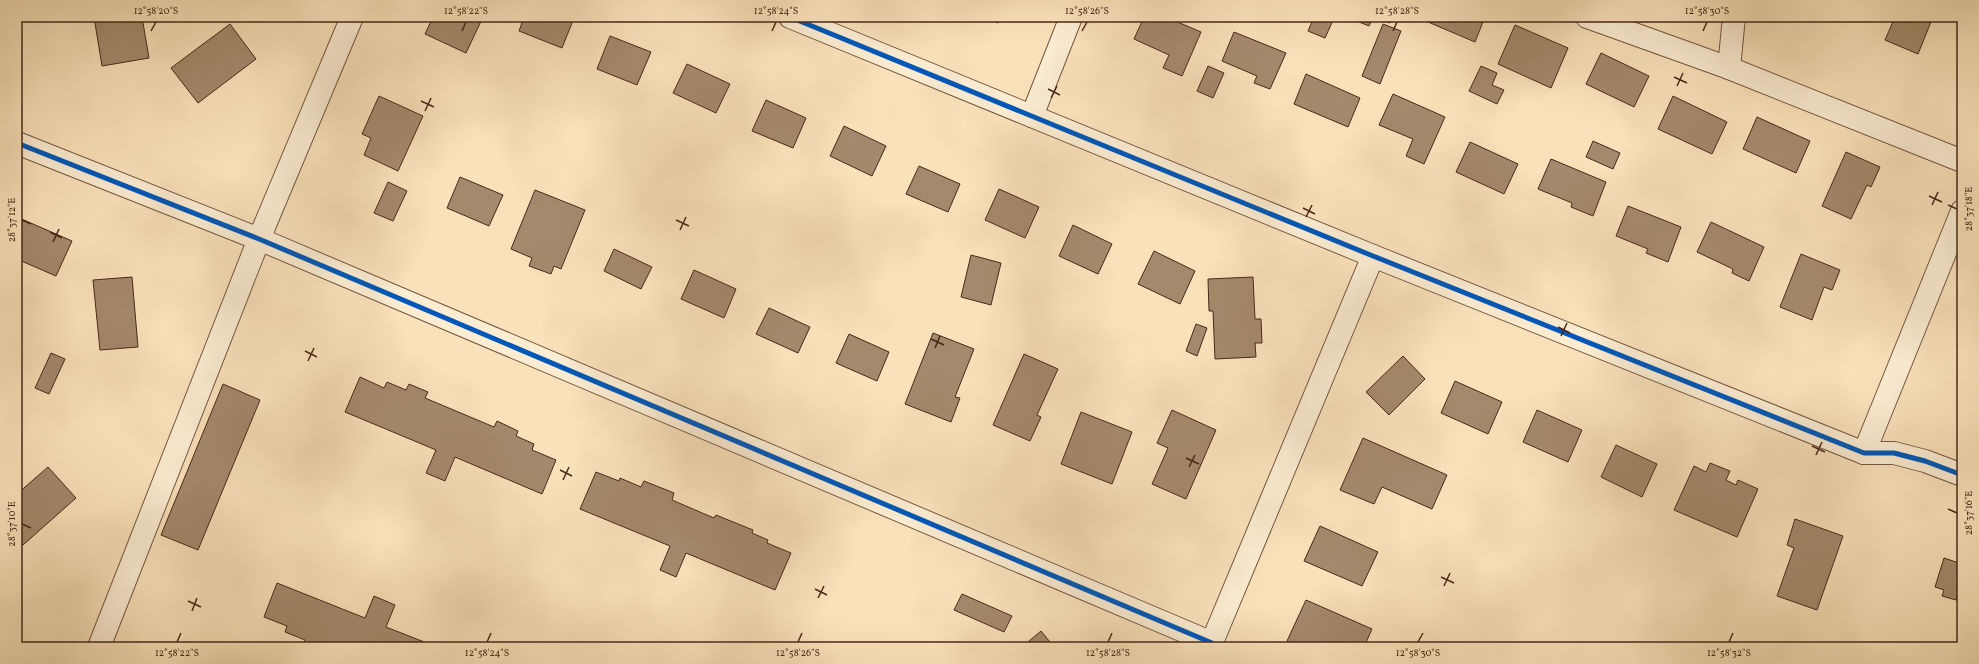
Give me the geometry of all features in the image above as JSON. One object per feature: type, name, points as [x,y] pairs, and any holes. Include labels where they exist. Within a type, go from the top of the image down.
[{"type":"street","points":[[99,647],[259,239],[352,17]]},
{"type":"street","points":[[790,17],[1373,256],[1864,453],[1894,453],[1925,460],[1962,475]]},
{"type":"street","points":[[1032,116],[1071,17]]},
{"type":"street","points":[[1587,17],[1729,68],[1962,161]]},
{"type":"street","points":[[1729,68],[1734,17]]},
{"type":"street","points":[[17,143],[259,239],[1211,645],[1373,256]]},
{"type":"street","points":[[1864,453],[1962,211]]},
{"type":"building","points":[[94,17],[142,17],[149,58],[102,66]]},
{"type":"building","points":[[433,17],[483,17],[466,53],[425,34]]},
{"type":"building","points":[[524,17],[574,18],[562,48],[519,31]]},
{"type":"building","points":[[985,17],[1000,17],[998,23]]},
{"type":"building","points":[[1144,17],[1166,17],[1201,32],[1182,76],[1163,68],[1169,55],[1134,39]]},
{"type":"building","points":[[1314,17],[1334,18],[1325,38],[1308,31]]},
{"type":"building","points":[[1347,17],[1373,17],[1369,26]]},
{"type":"building","points":[[1376,17],[1393,17],[1390,23]]},
{"type":"building","points":[[1422,17],[1485,17],[1475,42],[1421,19]]},
{"type":"building","points":[[1895,17],[1933,17],[1918,54],[1885,40]]},
{"type":"building","points":[[230,24],[256,59],[198,103],[171,68]]},
{"type":"building","points":[[1383,24],[1401,31],[1380,84],[1362,76]]},
{"type":"building","points":[[1515,25],[1568,48],[1551,88],[1498,64]]},
{"type":"building","points":[[1234,32],[1286,53],[1270,89],[1254,83],[1257,76],[1222,61]]},
{"type":"building","points":[[610,36],[651,52],[637,85],[597,69]]},
{"type":"building","points":[[1601,53],[1649,76],[1634,107],[1586,84]]},
{"type":"building","points":[[687,64],[730,84],[716,113],[673,93]]},
{"type":"building","points":[[1208,66],[1224,73],[1213,98],[1197,91]]},
{"type":"building","points":[[1481,66],[1497,73],[1492,85],[1504,90],[1497,104],[1469,91]]},
{"type":"building","points":[[1306,74],[1360,98],[1348,127],[1294,104]]},
{"type":"building","points":[[1393,94],[1445,117],[1424,164],[1406,156],[1413,139],[1379,125]]},
{"type":"building","points":[[379,96],[423,116],[398,171],[364,155],[371,138],[362,134]]},
{"type":"building","points":[[1673,96],[1727,122],[1712,154],[1658,129]]},
{"type":"building","points":[[766,100],[806,118],[793,148],[752,131]]},
{"type":"building","points":[[1757,117],[1810,141],[1796,173],[1743,149]]},
{"type":"building","points":[[844,126],[886,146],[872,176],[830,156]]},
{"type":"building","points":[[1593,141],[1620,153],[1613,169],[1586,157]]},
{"type":"building","points":[[1470,142],[1518,164],[1504,194],[1456,172]]},
{"type":"building","points":[[1846,152],[1880,167],[1871,187],[1867,185],[1851,219],[1822,206]]},
{"type":"building","points":[[1551,159],[1606,182],[1593,216],[1571,207],[1572,203],[1538,189]]},
{"type":"building","points":[[919,166],[960,184],[948,212],[906,194]]},
{"type":"building","points":[[460,177],[503,195],[489,226],[447,208]]},
{"type":"building","points":[[388,182],[407,191],[393,221],[374,213]]},
{"type":"building","points":[[999,189],[1039,207],[1025,238],[985,220]]},
{"type":"building","points":[[535,190],[585,210],[561,269],[554,266],[551,274],[529,266],[532,258],[511,249]]},
{"type":"building","points":[[1628,206],[1681,227],[1668,262],[1646,253],[1648,249],[1616,236]]},
{"type":"building","points":[[17,217],[72,241],[56,276],[19,260],[17,263]]},
{"type":"building","points":[[1711,222],[1764,247],[1749,281],[1732,273],[1733,269],[1697,252]]},
{"type":"building","points":[[1073,225],[1112,244],[1098,274],[1059,256]]},
{"type":"building","points":[[614,249],[652,267],[641,289],[604,271]]},
{"type":"building","points":[[1154,251],[1195,271],[1180,304],[1138,284]]},
{"type":"building","points":[[1801,254],[1840,270],[1832,290],[1824,287],[1812,320],[1780,307]]},
{"type":"building","points":[[971,255],[1001,263],[991,305],[961,297]]},
{"type":"building","points":[[694,270],[736,289],[724,318],[681,299]]},
{"type":"building","points":[[132,277],[138,347],[100,350],[93,280]]},
{"type":"building","points":[[1253,277],[1255,319],[1261,319],[1262,343],[1255,343],[1256,357],[1215,359],[1213,311],[1209,311],[1208,279]]},
{"type":"building","points":[[769,308],[810,327],[798,353],[756,334]]},
{"type":"building","points":[[1196,324],[1207,328],[1197,356],[1186,351]]},
{"type":"building","points":[[933,333],[974,349],[955,397],[960,398],[951,422],[905,404]]},
{"type":"building","points":[[849,334],[889,352],[877,381],[836,363]]},
{"type":"building","points":[[51,353],[65,359],[49,394],[35,388]]},
{"type":"building","points":[[1024,354],[1058,369],[1037,415],[1041,417],[1030,441],[993,425]]},
{"type":"building","points":[[1403,356],[1425,379],[1389,415],[1366,392]]},
{"type":"building","points":[[360,377],[384,388],[387,382],[406,390],[409,384],[428,392],[425,398],[494,427],[497,421],[518,431],[516,436],[534,444],[532,450],[556,460],[542,494],[455,457],[445,481],[426,473],[436,450],[345,412]]},
{"type":"building","points":[[1455,381],[1502,402],[1488,434],[1441,413]]},
{"type":"building","points":[[223,384],[260,400],[198,550],[161,535]]},
{"type":"building","points":[[1172,410],[1216,430],[1186,499],[1152,484],[1168,448],[1157,443]]},
{"type":"building","points":[[1537,410],[1582,430],[1568,462],[1523,442]]},
{"type":"building","points":[[1081,412],[1132,432],[1112,484],[1061,464]]},
{"type":"building","points":[[1363,438],[1447,475],[1432,509],[1382,487],[1374,504],[1340,490]]},
{"type":"building","points":[[1616,445],[1657,464],[1642,497],[1601,477]]},
{"type":"building","points":[[1710,463],[1730,471],[1726,480],[1736,485],[1738,480],[1758,489],[1737,537],[1674,510],[1694,466],[1706,472]]},
{"type":"building","points":[[48,467],[76,498],[23,545],[17,539],[17,494]]},
{"type":"building","points":[[596,472],[619,481],[620,478],[641,487],[644,481],[674,493],[672,500],[714,518],[716,515],[753,530],[752,533],[768,540],[767,543],[791,553],[775,590],[686,553],[676,577],[660,570],[670,546],[580,509]]},
{"type":"building","points":[[1795,519],[1843,536],[1817,610],[1777,596],[1794,548],[1787,545]]},
{"type":"building","points":[[1320,526],[1378,552],[1362,586],[1304,561]]},
{"type":"building","points":[[1944,558],[1962,564],[1962,578],[1956,600],[1942,596],[1944,590],[1935,587]]},
{"type":"building","points":[[277,583],[365,618],[374,596],[395,605],[386,627],[437,647],[307,647],[302,645],[305,640],[285,632],[287,626],[264,617]]},
{"type":"building","points":[[962,594],[1012,616],[1004,632],[954,610]]},
{"type":"building","points":[[1306,600],[1372,629],[1364,647],[1301,647],[1287,641]]},
{"type":"building","points":[[1041,631],[1054,647],[1022,647]]},
{"type":"cycle path","points":[[790,17],[1373,256],[1864,453],[1894,453],[1925,461],[1962,475]]},
{"type":"cycle path","points":[[17,143],[259,239],[1212,643]]}]
